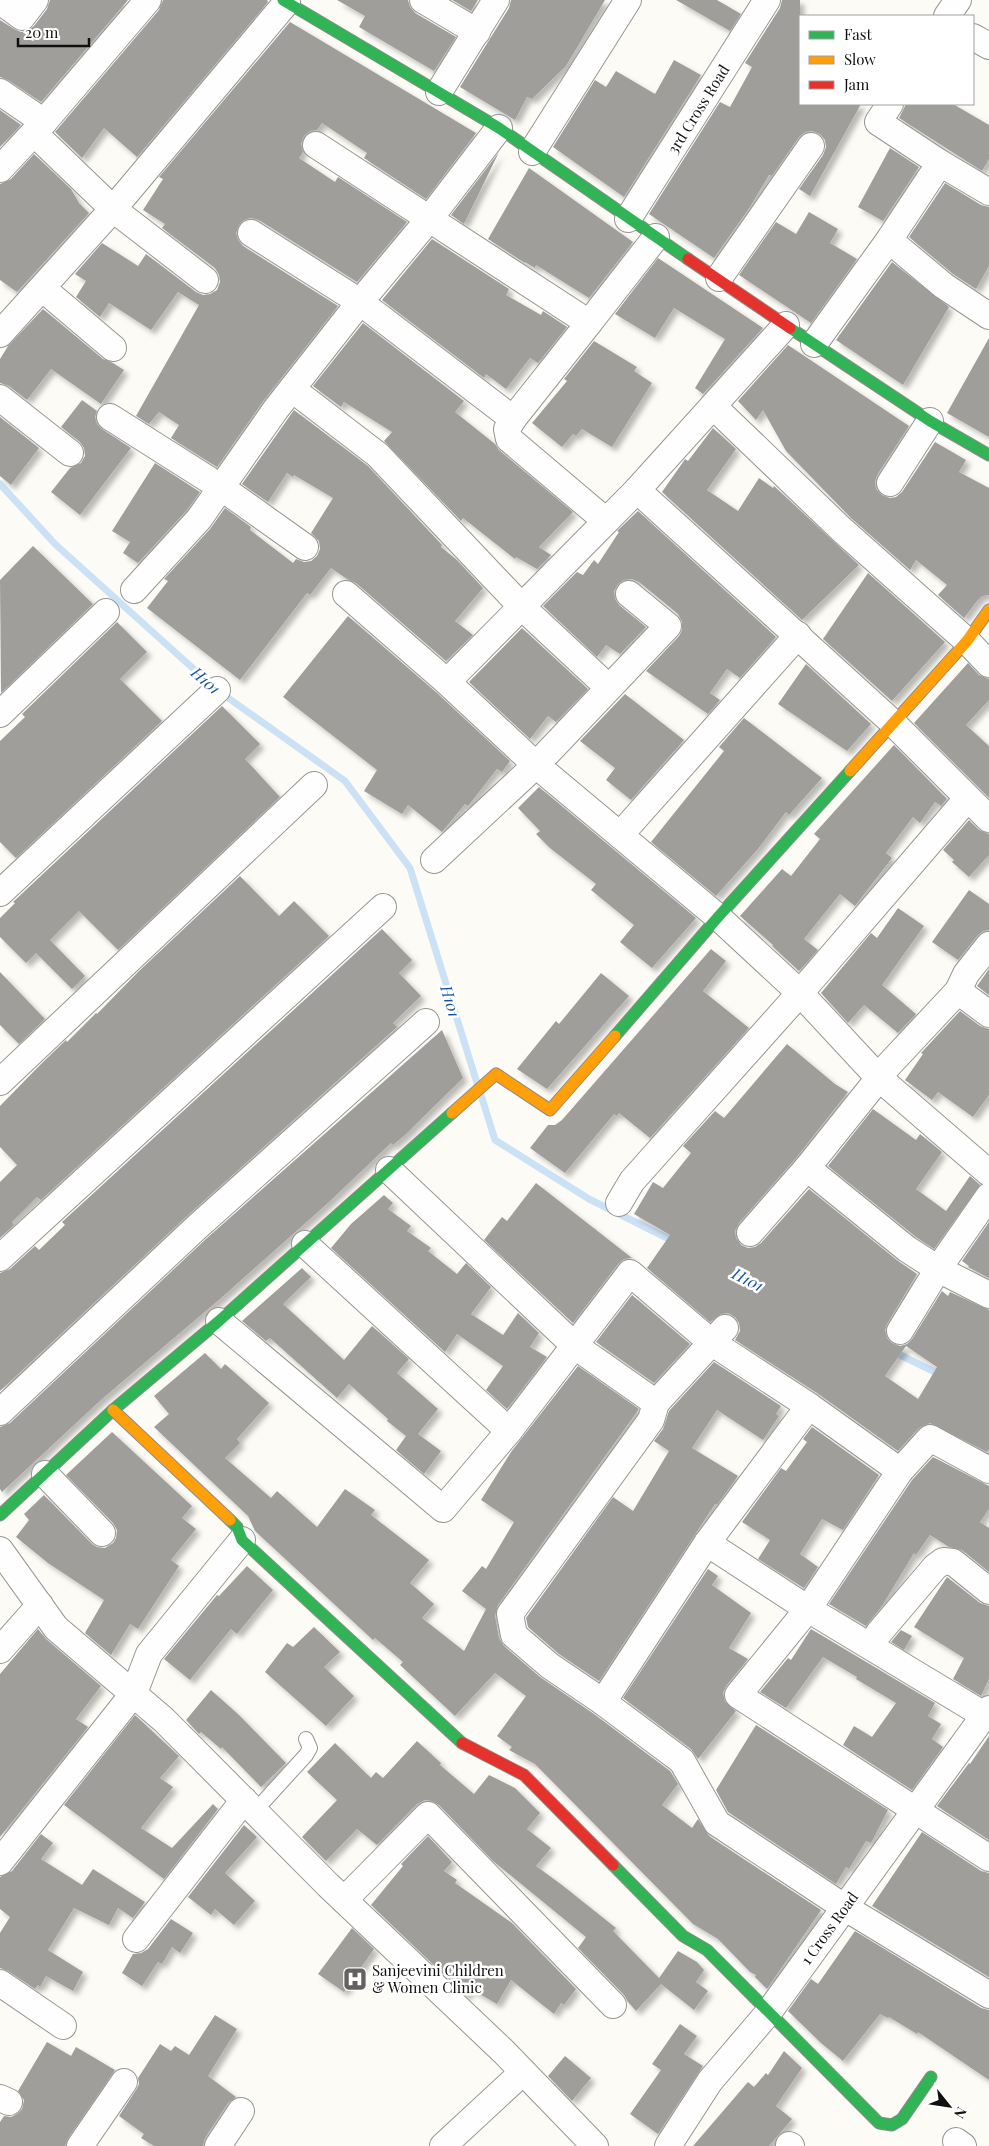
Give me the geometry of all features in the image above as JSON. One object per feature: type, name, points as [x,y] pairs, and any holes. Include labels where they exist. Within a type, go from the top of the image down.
[{"type":"street","points":[[0,1],[22,17],[35,0]]},
{"type":"street","points":[[0,169],[39,127],[148,0]]},
{"type":"street","points":[[423,0],[477,32]]},
{"type":"street","points":[[438,92],[496,0]]},
{"type":"street","points":[[532,152],[628,0]]},
{"type":"street","name":"3rd Cross Road","points":[[628,219],[767,0]]},
{"type":"street","points":[[948,15],[958,0]]},
{"type":"street","points":[[0,334],[113,209],[285,1],[499,128],[628,219],[719,278],[814,344],[930,421],[989,455]]},
{"type":"street","points":[[974,38],[989,46]]},
{"type":"street","points":[[0,92],[39,127],[113,209],[206,280]]},
{"type":"street","points":[[884,113],[940,163],[989,192]]},
{"type":"street","points":[[134,590],[199,519],[292,390],[360,302],[430,218],[499,128]]},
{"type":"street","points":[[316,145],[589,322]]},
{"type":"street","points":[[719,278],[811,146]]},
{"type":"street","points":[[814,344],[889,240],[940,163]]},
{"type":"street","points":[[252,233],[360,302],[513,419]]},
{"type":"street","points":[[606,521],[509,439],[508,429],[513,419],[656,237]]},
{"type":"street","points":[[889,240],[944,286],[989,316]]},
{"type":"street","points":[[42,288],[113,348]]},
{"type":"street","points":[[447,682],[636,490],[786,325]]},
{"type":"street","points":[[292,390],[378,455],[522,607],[609,688]]},
{"type":"street","points":[[0,398],[70,453]]},
{"type":"street","points":[[713,406],[841,529],[967,641],[989,664]]},
{"type":"street","points":[[110,417],[222,488],[305,547]]},
{"type":"street","points":[[890,483],[930,421]]},
{"type":"street","points":[[636,490],[892,722],[989,819]]},
{"type":"street","points":[[346,594],[447,682],[536,765],[718,917],[800,993],[880,1078],[989,1173]]},
{"type":"street","points":[[434,860],[536,765],[668,626],[629,594]]},
{"type":"street","points":[[0,1515],[113,1410],[219,1321],[496,1074],[550,1110],[718,917],[967,641],[989,610]]},
{"type":"street","points":[[0,714],[106,612]]},
{"type":"street","points":[[620,835],[798,635]]},
{"type":"street","points":[[0,893],[217,690]]},
{"type":"street","points":[[0,1082],[314,785]]},
{"type":"street","points":[[620,1203],[632,1181],[800,993],[967,799]]},
{"type":"street","points":[[0,1258],[383,907]]},
{"type":"street","points":[[750,1233],[880,1078],[885,1068],[958,991],[966,974],[989,946]]},
{"type":"street","points":[[958,991],[989,1014]]},
{"type":"street","points":[[0,1412],[198,1227],[426,1022]]},
{"type":"street","points":[[806,1168],[908,1249],[938,1269],[989,1294]]},
{"type":"street","points":[[389,1170],[575,1346],[656,1403]]},
{"type":"street","points":[[900,1331],[938,1269],[989,1196]]},
{"type":"street","points":[[305,1244],[509,1431]]},
{"type":"street","points":[[219,1321],[443,1509],[509,1431],[630,1273],[718,1335],[809,1406],[900,1471]]},
{"type":"street","points":[[718,1335],[656,1403],[651,1420],[510,1614],[514,1635],[550,1666],[603,1702],[682,1761],[717,1823],[844,1906],[989,1995]]},
{"type":"street","points":[[603,1702],[706,1543],[809,1406]]},
{"type":"street","points":[[113,1410],[237,1527],[242,1540],[465,1746],[524,1775],[683,1936],[707,1950],[879,2123],[892,2125],[902,2119],[931,2077]]},
{"type":"street","points":[[989,1470],[930,1438],[900,1471],[808,1609],[738,1695],[989,1858]]},
{"type":"street","points":[[45,1474],[102,1533]]},
{"type":"street","points":[[3,1853],[134,1694],[149,1654],[242,1540]]},
{"type":"street","points":[[706,1543],[985,1720]]},
{"type":"street","points":[[0,1550],[56,1628],[164,1720],[344,1900],[523,2072],[594,2146]]},
{"type":"street","points":[[878,1634],[935,1567],[943,1562],[953,1562],[989,1591]]},
{"type":"street","points":[[0,1650],[40,1605]]},
{"type":"street","name":"1 Cross Road","points":[[668,2146],[710,2081],[768,2013],[844,1906],[985,1720]]},
{"type":"street","points":[[136,1939],[249,1805]]},
{"type":"street","points":[[344,1900],[428,1815],[613,2005]]},
{"type":"street","points":[[0,1983],[63,2026]]},
{"type":"street","points":[[443,2146],[523,2072]]},
{"type":"street","points":[[80,2146],[124,2082]]},
{"type":"street","points":[[218,2146],[241,2111]]},
{"type":"lane","points":[[249,1805],[306,1755],[310,1748],[306,1739]]},
{"type":"building","points":[[50,0],[128,0],[41,102],[8,80],[0,77],[0,20],[21,32],[27,31],[34,26],[47,9]]},
{"type":"building","points":[[163,0],[267,0],[268,2],[137,157],[104,128],[82,158],[55,132],[159,10]]},
{"type":"building","points":[[337,0],[408,0],[410,7],[415,13],[456,37],[434,71],[359,27],[365,16]]},
{"type":"building","points":[[452,0],[478,0],[471,11]]},
{"type":"building","points":[[511,0],[605,0],[566,66],[532,99],[527,97],[515,120],[460,87],[509,8]]},
{"type":"building","points":[[676,0],[717,0],[741,14],[730,31]]},
{"type":"building","points":[[782,0],[800,0],[799,105],[860,105],[810,196],[799,189],[823,155],[826,147],[825,140],[820,134],[812,131],[805,132],[799,137],[772,176],[769,175],[750,207],[714,258],[649,214],[720,102],[730,107],[752,67],[745,63],[780,8]]},
{"type":"building","points":[[290,22],[476,133],[426,199],[364,158],[367,153],[322,123],[317,130],[310,131],[304,136],[301,144],[303,152],[299,158],[335,182],[338,177],[407,222],[357,282],[259,220],[251,218],[244,220],[239,225],[236,233],[238,240],[243,246],[338,306],[264,400],[217,467],[171,438],[179,425],[159,412],[149,424],[136,416],[199,305],[178,292],[151,330],[109,303],[100,317],[76,297],[86,281],[75,274],[102,243],[138,266],[146,254],[196,292],[203,295],[217,290],[220,282],[215,268],[162,228],[165,224],[143,210],[163,179],[159,177]]},
{"type":"building","points":[[674,60],[701,75],[624,197],[553,147],[595,80],[606,87],[616,71],[655,94]]},
{"type":"building","points":[[906,105],[955,105],[989,125],[989,159],[982,171],[899,118]]},
{"type":"building","points":[[0,110],[21,125],[0,147]]},
{"type":"building","points":[[890,148],[919,167],[883,221],[858,207]]},
{"type":"building","points":[[499,152],[464,224],[451,215]]},
{"type":"building","points":[[34,154],[71,189],[79,203],[89,213],[17,292],[0,280],[0,184],[11,179]]},
{"type":"building","points":[[529,168],[633,242],[589,298],[536,265],[535,268],[525,263],[488,239]]},
{"type":"building","points":[[945,183],[981,205],[989,207],[989,266],[976,289],[953,274],[909,237]]},
{"type":"building","points":[[809,212],[838,229],[830,243],[857,259],[811,323],[739,275],[776,222],[796,234]]},
{"type":"building","points":[[432,239],[509,289],[506,295],[541,315],[543,311],[567,327],[538,363],[530,358],[506,389],[486,374],[484,378],[382,300]]},
{"type":"building","points":[[658,258],[763,328],[703,394],[695,388],[725,339],[674,308],[655,338],[615,314]]},
{"type":"building","points":[[892,262],[949,307],[903,385],[836,340]]},
{"type":"building","points":[[43,309],[103,359],[124,370],[101,404],[51,369],[27,400],[9,386],[0,383],[0,359],[8,346]]},
{"type":"building","points":[[363,323],[464,401],[455,412],[573,512],[539,547],[551,555],[537,569],[516,557],[515,559],[463,518],[461,521],[384,441],[392,432],[344,402],[341,407],[313,386]]},
{"type":"building","points":[[989,338],[989,437],[947,413]]},
{"type":"building","points":[[594,341],[637,367],[634,371],[652,383],[612,447],[582,429],[576,436],[573,434],[562,447],[532,423],[567,381],[564,379]]},
{"type":"building","points":[[788,345],[909,426],[877,475],[876,489],[882,495],[890,498],[896,497],[902,492],[935,442],[966,460],[959,472],[989,488],[989,595],[982,596],[964,618],[938,595],[947,585],[916,560],[910,570],[851,518],[786,451],[763,410],[756,420],[738,401]]},
{"type":"building","points":[[82,400],[97,411],[95,417],[97,424],[102,429],[131,448],[80,515],[51,492],[70,468],[81,463],[85,456],[84,448],[80,442],[61,427]]},
{"type":"building","points":[[294,410],[368,466],[442,545],[441,547],[457,560],[483,588],[455,621],[473,635],[446,661],[356,583],[331,568],[310,595],[307,593],[240,680],[147,608],[168,581],[164,579],[210,529],[225,508],[251,527],[250,530],[293,563],[296,559],[304,562],[311,561],[317,556],[320,549],[319,541],[311,533],[333,498],[294,475],[293,477],[287,473],[268,502],[242,484]]},
{"type":"building","points":[[0,417],[39,448],[11,485],[0,476]]},
{"type":"building","points":[[713,428],[736,449],[707,490],[738,511],[759,478],[773,488],[774,486],[859,565],[802,620],[662,492],[685,459],[688,461]]},
{"type":"building","points":[[155,463],[200,492],[187,510],[138,563],[123,553],[130,542],[112,531]]},
{"type":"building","points":[[638,511],[776,637],[740,678],[727,669],[710,693],[720,700],[708,714],[646,671],[679,636],[682,630],[682,622],[678,614],[639,582],[632,579],[624,580],[618,584],[614,591],[615,599],[619,605],[646,627],[620,654],[606,645],[597,657],[543,606],[577,572],[583,575],[594,560],[598,564],[619,532],[617,531]]},
{"type":"building","points":[[33,546],[93,604],[1,693],[0,580]]},
{"type":"building","points":[[868,573],[945,642],[892,701],[823,639]]},
{"type":"building","points":[[348,616],[437,693],[510,761],[502,772],[497,769],[468,806],[465,804],[442,832],[408,805],[402,814],[364,791],[377,770],[283,697]]},
{"type":"building","points":[[117,622],[147,652],[120,679],[162,721],[16,858],[0,842],[0,741],[25,717],[22,714]]},
{"type":"building","points":[[522,628],[588,689],[556,722],[548,716],[530,739],[469,682]]},
{"type":"building","points":[[968,663],[979,675],[989,679],[989,700],[966,725],[989,746],[989,798],[914,723]]},
{"type":"building","points":[[806,664],[871,724],[847,751],[778,704]]},
{"type":"building","points":[[625,694],[684,740],[631,800],[606,780],[615,768],[580,741]]},
{"type":"building","points":[[222,706],[260,744],[245,759],[280,797],[118,950],[79,911],[50,940],[85,976],[72,989],[36,953],[26,963],[0,937],[0,918],[15,903],[13,902]]},
{"type":"building","points":[[744,718],[822,778],[789,815],[786,812],[758,849],[716,896],[651,842],[724,751],[719,747]]},
{"type":"building","points":[[894,745],[947,799],[941,806],[935,802],[920,823],[913,817],[886,853],[892,858],[855,906],[840,894],[804,939],[818,950],[799,971],[740,916],[782,869],[791,876],[820,839],[814,834]]},
{"type":"building","points":[[539,787],[696,918],[652,968],[620,942],[634,925],[591,890],[596,884],[550,848],[536,834],[540,831],[518,808]]},
{"type":"building","points":[[969,820],[979,830],[989,834],[989,855],[969,877],[952,862],[954,860],[943,850]]},
{"type":"building","points":[[240,876],[279,916],[294,901],[329,936],[41,1200],[37,1197],[12,1222],[14,1225],[0,1238],[0,1182],[17,1165],[0,1147],[0,1106],[66,1040],[67,1042],[97,1014],[139,971]]},
{"type":"building","points":[[969,890],[989,904],[989,930],[983,931],[978,935],[958,960],[932,942]]},
{"type":"building","points":[[898,908],[924,926],[882,985],[916,1014],[898,1033],[864,1005],[848,1023],[821,993],[871,933],[877,938]]},
{"type":"building","points":[[382,929],[412,960],[399,973],[421,996],[393,1023],[397,1027],[187,1216],[0,1391],[0,1273],[10,1269],[35,1246],[39,1250],[65,1225],[62,1222]]},
{"type":"building","points":[[711,949],[726,961],[703,991],[749,1028],[650,1138],[619,1113],[617,1116],[614,1114],[565,1173],[530,1148],[548,1125],[555,1125],[562,1120]]},
{"type":"building","points":[[989,969],[989,995],[977,986]]},
{"type":"building","points":[[0,972],[45,1019],[19,1044],[0,1025]]},
{"type":"building","points":[[601,973],[629,996],[547,1089],[517,1069],[556,1021],[559,1024]]},
{"type":"building","points":[[960,1011],[980,1026],[989,1029],[989,1095],[973,1117],[938,1092],[932,1100],[905,1080],[923,1054],[921,1053]]},
{"type":"building","points":[[442,1030],[463,1078],[405,1135],[393,1145],[391,1143],[328,1203],[220,1299],[102,1399],[2,1492],[0,1489],[0,1427],[10,1423],[207,1238]]},
{"type":"building","points":[[787,1044],[835,1084],[848,1092],[796,1158],[739,1223],[735,1231],[736,1238],[741,1245],[748,1248],[755,1247],[761,1243],[809,1189],[898,1261],[917,1274],[887,1324],[885,1330],[887,1338],[892,1343],[900,1346],[907,1344],[912,1339],[942,1291],[948,1296],[950,1292],[989,1310],[989,1449],[987,1452],[930,1423],[919,1428],[898,1451],[817,1393],[735,1340],[740,1331],[739,1323],[735,1317],[728,1313],[721,1314],[710,1322],[647,1268],[670,1235],[634,1214],[653,1182],[663,1188],[691,1153],[683,1146],[715,1111],[724,1118]],"holes":[[[906,1346],[937,1367],[918,1399],[885,1376]]]},
{"type":"building","points":[[873,1109],[916,1140],[920,1134],[942,1152],[916,1189],[946,1211],[970,1176],[980,1185],[934,1249],[916,1237],[828,1166]]},
{"type":"building","points":[[536,1183],[632,1258],[624,1259],[618,1264],[573,1323],[484,1240],[502,1217],[507,1221]]},
{"type":"building","points":[[384,1195],[393,1203],[388,1209],[411,1226],[407,1231],[431,1248],[428,1251],[457,1274],[466,1263],[491,1287],[471,1314],[503,1335],[518,1313],[539,1333],[530,1347],[547,1357],[507,1409],[486,1390],[503,1366],[457,1334],[445,1352],[331,1248],[351,1224]]},
{"type":"building","points":[[989,1222],[989,1278],[968,1267],[962,1261]]},
{"type":"building","points":[[302,1268],[311,1277],[283,1304],[344,1360],[372,1326],[409,1359],[397,1373],[438,1409],[418,1434],[441,1451],[424,1474],[396,1450],[406,1436],[387,1421],[388,1419],[349,1384],[337,1398],[270,1338],[266,1341],[242,1321]]},
{"type":"building","points":[[632,1295],[690,1344],[654,1383],[596,1342]]},
{"type":"building","points":[[205,1353],[221,1369],[225,1364],[269,1403],[237,1439],[240,1443],[225,1458],[271,1498],[277,1491],[317,1527],[345,1489],[375,1510],[371,1515],[429,1560],[410,1583],[434,1604],[422,1618],[464,1651],[486,1609],[462,1591],[482,1566],[486,1569],[514,1522],[481,1500],[511,1452],[578,1366],[639,1409],[498,1605],[495,1616],[499,1638],[504,1646],[540,1677],[594,1714],[670,1771],[678,1784],[662,1805],[692,1828],[698,1819],[709,1836],[821,1910],[767,1989],[755,1977],[756,1975],[750,1972],[718,1939],[693,1924],[535,1764],[509,1750],[512,1747],[497,1736],[526,1696],[495,1673],[455,1716],[400,1665],[403,1662],[375,1638],[373,1640],[255,1531],[248,1516],[154,1427],[169,1414],[154,1396]]},
{"type":"building","points":[[714,1362],[781,1406],[776,1414],[779,1416],[763,1440],[717,1410],[692,1448],[738,1476],[717,1505],[715,1504],[599,1681],[559,1654],[528,1627],[526,1618],[613,1497],[633,1511],[669,1451],[654,1441],[663,1429],[669,1411]]},
{"type":"building","points":[[812,1427],[879,1475],[843,1530],[822,1519],[800,1554],[818,1567],[804,1588],[758,1559],[770,1540],[742,1522],[781,1468],[786,1471],[807,1442],[803,1439]]},
{"type":"building","points":[[112,1432],[192,1506],[182,1518],[196,1529],[171,1560],[179,1566],[138,1629],[130,1624],[111,1655],[85,1633],[104,1600],[48,1563],[16,1537],[29,1520],[24,1514],[44,1495],[92,1544],[105,1548],[113,1543],[117,1530],[113,1523],[66,1475]]},
{"type":"building","points":[[933,1457],[989,1486],[989,1509],[980,1522],[989,1528],[989,1572],[962,1550],[949,1547],[930,1535],[916,1555],[914,1553],[882,1606],[866,1626],[829,1604],[912,1480]]},
{"type":"building","points":[[247,1566],[273,1590],[237,1634],[231,1629],[190,1680],[164,1659],[217,1595],[219,1596]]},
{"type":"building","points":[[708,1569],[718,1576],[712,1585],[751,1613],[729,1648],[748,1659],[726,1686],[723,1693],[725,1702],[736,1711],[698,1759],[691,1749],[623,1698]]},
{"type":"building","points":[[947,1577],[980,1603],[989,1606],[989,1679],[981,1696],[953,1679],[964,1658],[914,1627]]},
{"type":"building","points":[[314,1627],[340,1652],[324,1667],[354,1696],[326,1726],[265,1672],[287,1643],[293,1647]]},
{"type":"building","points":[[38,1629],[46,1639],[101,1686],[76,1719],[88,1727],[0,1837],[0,1674]]},
{"type":"building","points":[[811,1629],[935,1703],[928,1716],[941,1724],[932,1739],[943,1747],[912,1790],[843,1745],[854,1726],[872,1737],[896,1703],[856,1679],[857,1677],[823,1657],[786,1708],[760,1692],[788,1658],[791,1660]]},
{"type":"building","points":[[901,1630],[912,1636],[904,1650],[891,1642]]},
{"type":"building","points":[[211,1690],[239,1715],[286,1763],[261,1787],[222,1747],[221,1749],[201,1732],[199,1734],[186,1720]]},
{"type":"building","points":[[135,1715],[179,1756],[160,1778],[173,1787],[141,1828],[172,1848],[213,1804],[218,1809],[164,1879],[64,1805]]},
{"type":"building","points":[[756,1725],[888,1810],[871,1843],[866,1841],[849,1869],[846,1867],[836,1884],[728,1812],[716,1790]]},
{"type":"building","points":[[989,1736],[989,1840],[937,1806]]},
{"type":"building","points":[[417,1741],[441,1763],[440,1765],[474,1794],[489,1775],[515,1788],[540,1813],[527,1829],[551,1848],[536,1866],[616,1928],[613,1931],[659,1978],[678,1951],[697,1962],[704,1970],[696,1982],[708,1991],[694,2010],[661,1984],[636,2011],[624,1995],[578,1948],[586,1937],[493,1861],[439,1805],[432,1801],[425,1800],[417,1804],[377,1845],[357,1829],[326,1861],[302,1837],[337,1800],[307,1772],[335,1743],[371,1778],[376,1772],[383,1778]]},
{"type":"building","points":[[244,1825],[257,1837],[225,1873],[255,1901],[234,1925],[215,1909],[211,1915],[188,1897]]},
{"type":"building","points":[[922,1832],[981,1871],[989,1873],[989,1977],[872,1906]]},
{"type":"building","points":[[41,1834],[53,1843],[41,1859],[82,1885],[93,1869],[145,1902],[133,1918],[118,1908],[109,1925],[74,1908],[48,1950],[83,1972],[73,1991],[46,1976],[40,1987],[38,1985],[35,1989],[8,1971],[0,1968],[0,1933],[10,1917],[0,1909],[0,1877],[12,1871]]},
{"type":"building","points":[[428,1836],[452,1862],[444,1871],[457,1880],[455,1883],[512,1923],[576,1989],[564,2005],[561,2003],[554,2014],[511,1980],[497,2004],[471,1989],[466,1996],[371,1905],[403,1866],[401,1864]]},
{"type":"building","points":[[171,1919],[193,1933],[180,1953],[172,1947],[162,1964],[158,1962],[142,1986],[122,1973],[133,1954],[141,1953],[148,1949]]},
{"type":"building","points":[[352,1928],[374,1949],[344,1992],[318,1974]]},
{"type":"building","points":[[855,1931],[981,2008],[989,2010],[989,2080],[918,2032],[917,2034],[889,2017],[880,2014],[843,2061],[788,2011],[811,1979],[818,1984]]},
{"type":"building","points":[[215,2015],[237,2029],[208,2076],[236,2097],[228,2103],[205,2138],[203,2146],[154,2146],[141,2138],[144,2134],[119,2116],[139,2084],[138,2078],[160,2044],[171,2051],[175,2046],[189,2055]]},
{"type":"building","points":[[680,2024],[697,2036],[684,2054],[703,2066],[658,2134],[630,2114],[661,2070],[652,2064]]},
{"type":"building","points":[[47,2042],[71,2056],[76,2047],[115,2070],[68,2138],[65,2146],[0,2146],[0,2122],[4,2116],[11,2117],[22,2109],[24,2100],[18,2091]]},
{"type":"building","points":[[784,2051],[802,2068],[776,2106],[792,2119],[769,2146],[693,2146],[748,2082],[754,2087],[766,2073],[768,2075]]},
{"type":"building","points":[[565,2056],[591,2078],[572,2101],[548,2076]]},
{"type":"waterway","name":"H101","points":[[0,484],[55,544],[217,690],[345,781],[410,868],[477,1083]]},
{"type":"waterway","name":"H101","points":[[481,1095],[495,1140],[589,1199],[675,1242]]},
{"type":"waterway","name":"H101","points":[[892,1351],[941,1375]]},
{"type":"traffic: fast","points":[[283,0],[499,128],[688,259]]},
{"type":"traffic: fast","points":[[790,328],[930,421],[989,455]]},
{"type":"traffic: fast","points":[[615,1036],[718,917],[850,771]]},
{"type":"traffic: fast","points":[[0,1515],[113,1410],[219,1321],[452,1113]]},
{"type":"traffic: fast","points":[[230,1520],[237,1527],[242,1540],[462,1743]]},
{"type":"traffic: fast","points":[[613,1865],[683,1936],[707,1950],[879,2123],[892,2125],[902,2119],[931,2077]]},
{"type":"traffic: slow","points":[[850,771],[967,641],[989,610]]},
{"type":"traffic: slow","points":[[452,1113],[496,1074],[550,1110],[615,1036]]},
{"type":"traffic: slow","points":[[113,1410],[230,1520]]},
{"type":"traffic: jam","points":[[688,259],[790,328]]},
{"type":"traffic: jam","points":[[462,1743],[524,1775],[613,1865]]},
{"type":"place","name":"Sanjeevini Children & Women Clinic","points":[[355,1979]]}]
